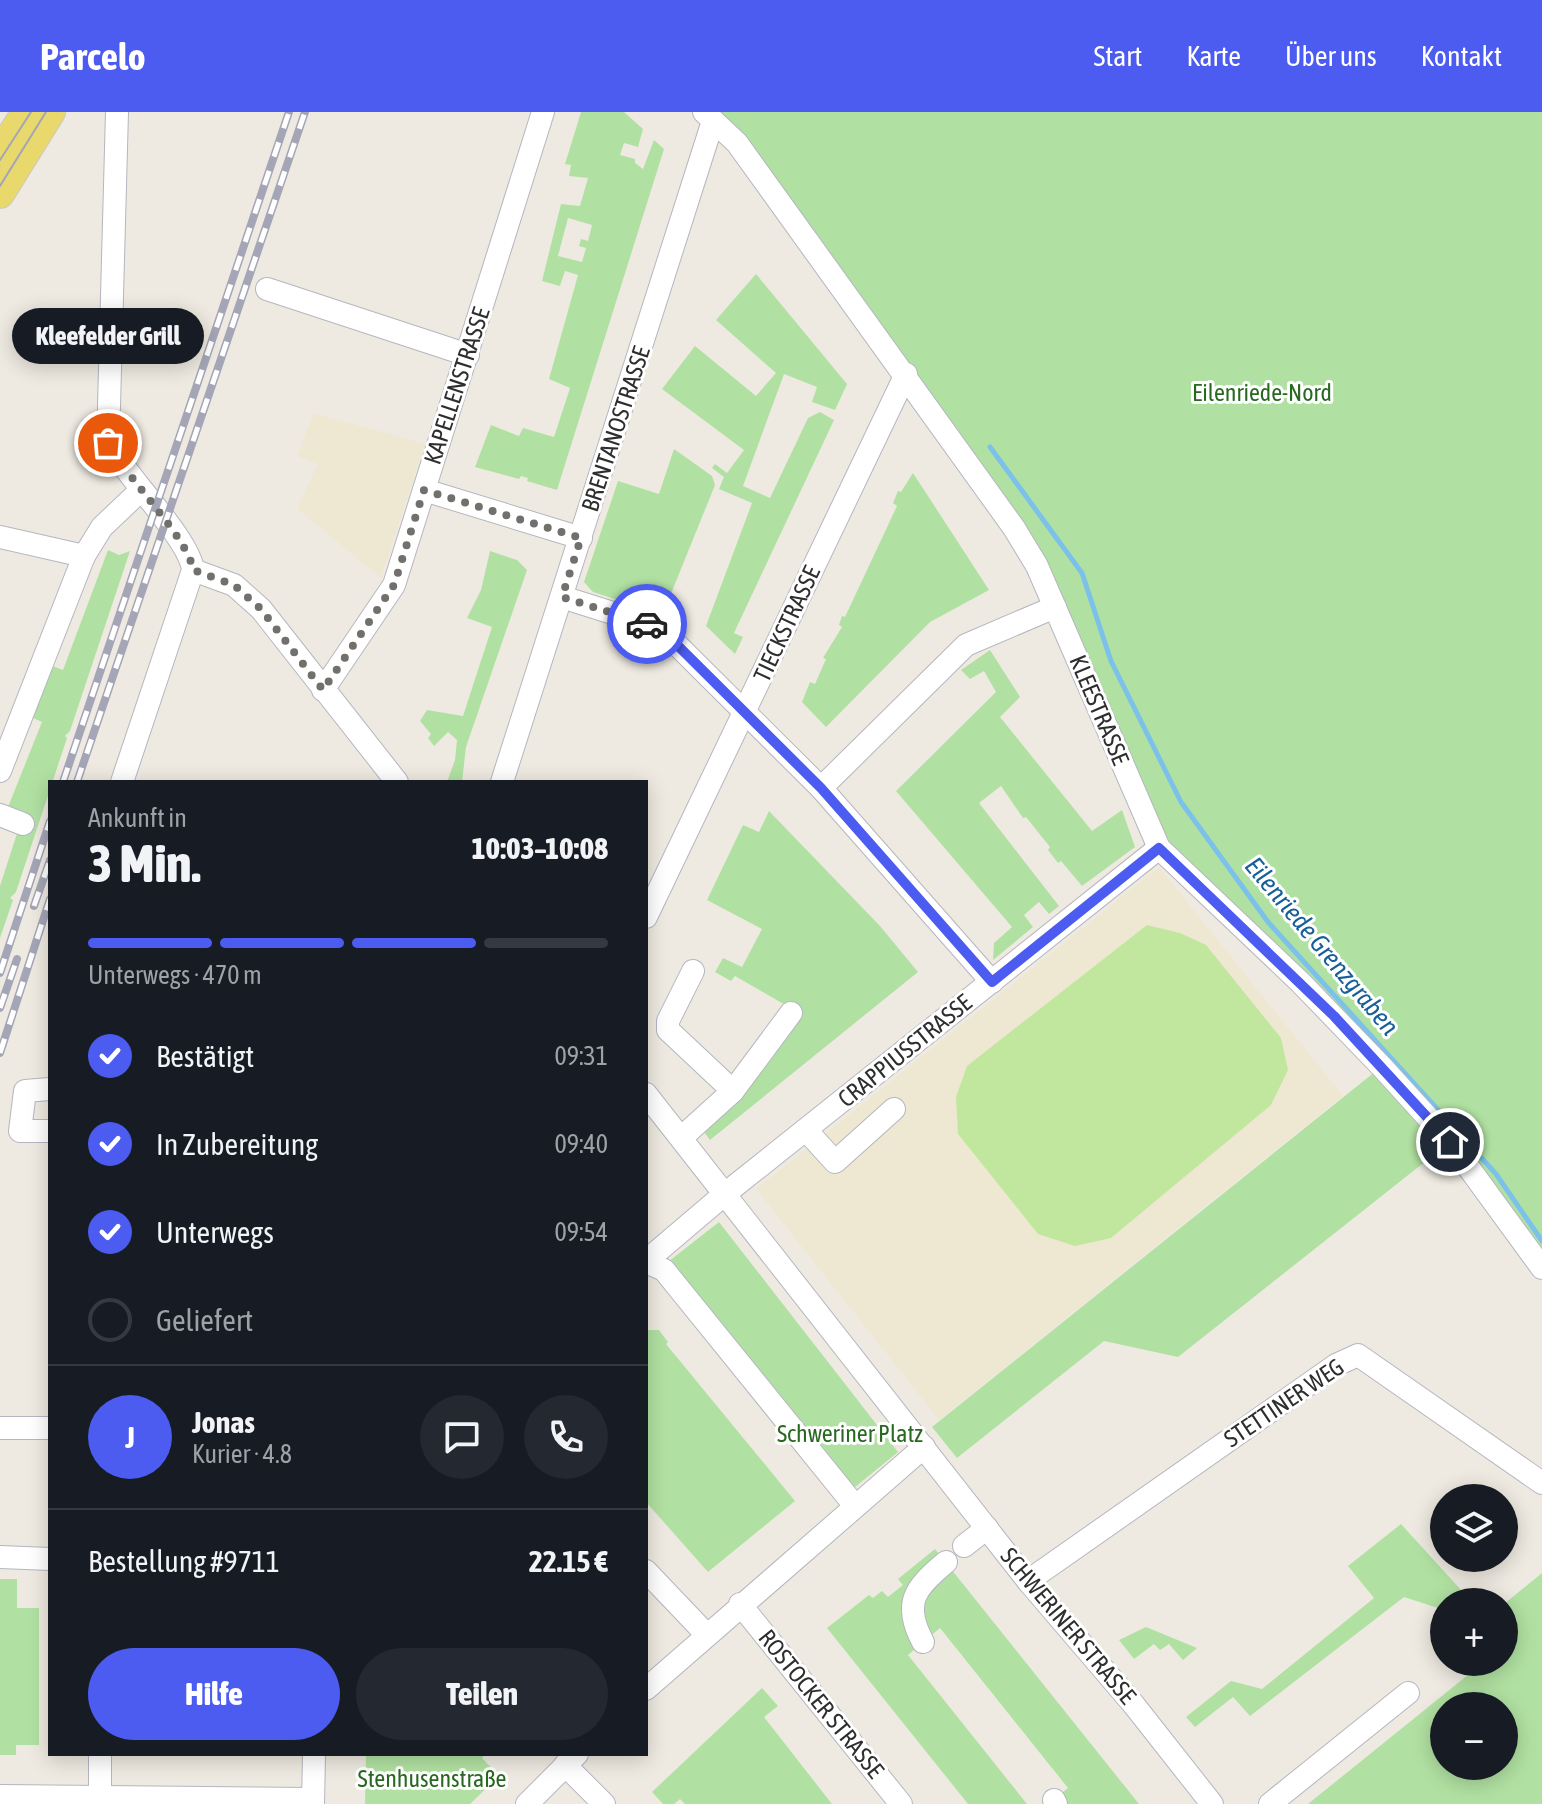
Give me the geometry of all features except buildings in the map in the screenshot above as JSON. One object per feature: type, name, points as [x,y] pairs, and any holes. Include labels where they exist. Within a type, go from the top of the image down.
[{"type":"main road","points":[[0,152],[26,112]]},
{"type":"main road","points":[[0,194],[51,112]]},
{"type":"street","points":[[117,112],[108,443],[190,560],[234,585],[261,609],[395,780]]},
{"type":"street","name":"KAPELLENSTRASSE","points":[[323,690],[394,585],[543,112]]},
{"type":"street","name":"KLEESTRASSE","points":[[708,116],[737,143],[1014,528],[1055,607],[1159,848],[1371,1055],[1450,1142],[1542,1268]]},
{"type":"street","name":"BRENTANOSTRASSE","points":[[503,780],[581,538],[708,116]]},
{"type":"street","points":[[267,289],[468,355]]},
{"type":"street","name":"TIECKSTRASSE","points":[[648,913],[906,374]]},
{"type":"street","points":[[424,490],[581,538]]},
{"type":"street","points":[[0,771],[84,556],[102,527],[140,491]]},
{"type":"street","points":[[0,537],[84,556]]},
{"type":"street","points":[[123,780],[190,560]]},
{"type":"street","points":[[562,597],[660,628],[821,788],[992,982]]},
{"type":"street","points":[[821,788],[966,645],[1055,607]]},
{"type":"street","points":[[0,815],[23,824]]},
{"type":"street","name":"CRAPPIUSSTRASSE","points":[[648,1260],[726,1193],[1159,848]]},
{"type":"street","points":[[693,971],[668,1021],[668,1030],[733,1091]]},
{"type":"street","points":[[681,1138],[733,1091],[791,1013]]},
{"type":"street","points":[[48,1089],[25,1091],[20,1131],[48,1131]]},
{"type":"street","points":[[648,1097],[924,1447],[648,1687]]},
{"type":"street","points":[[806,1130],[835,1162],[894,1109]]},
{"type":"street","points":[[648,1263],[664,1270],[855,1506]]},
{"type":"street","name":"STETTINER WEG","points":[[1028,1581],[1336,1365],[1358,1355],[1542,1483]]},
{"type":"street","points":[[0,1428],[48,1428]]},
{"type":"street","name":"SCHWERINER STRASSE","points":[[924,1447],[1028,1581],[1134,1705],[1212,1804]]},
{"type":"street","points":[[964,1546],[987,1528]]},
{"type":"street","points":[[0,1557],[48,1559]]},
{"type":"street","points":[[923,1642],[912,1622],[913,1599],[921,1583],[946,1562]]},
{"type":"street","points":[[648,1573],[706,1634]]},
{"type":"street","name":"ROSTOCKER STRASSE","points":[[740,1604],[901,1804]]},
{"type":"street","points":[[1270,1804],[1408,1693]]},
{"type":"street","points":[[100,1756],[100,1801]]},
{"type":"street","points":[[0,1796],[100,1801],[313,1802],[314,1756]]},
{"type":"street","points":[[527,1804],[571,1759],[604,1804]]},
{"type":"shaded area","points":[[314,413],[425,444],[381,578],[297,508],[318,464],[297,456]]},
{"type":"shaded area","points":[[1159,867],[1343,1096],[939,1420],[756,1189]]},
{"type":"green space","points":[[581,112],[624,112],[643,129],[638,147],[624,143],[620,155],[635,159],[635,163],[643,169],[654,140],[664,149],[557,490],[527,481],[528,478],[521,476],[519,479],[475,467],[491,425],[519,436],[523,428],[554,437],[570,388],[549,379],[578,275],[565,271],[560,286],[542,281],[561,204],[580,206],[588,178],[569,176],[571,165],[565,164]],"holes":[[[568,218],[592,225],[588,241],[581,239],[579,246],[586,248],[582,262],[558,256]]]},
{"type":"green space","name":"Eilenriede-Nord","points":[[704,112],[1542,112],[1542,1268],[1450,1142],[1178,1357],[1104,1341],[957,1458],[932,1427],[1381,1067],[1173,865],[1037,566]]},
{"type":"green space","points":[[756,274],[847,384],[835,410],[812,402],[817,387],[784,374],[743,486],[770,498],[808,418],[820,412],[834,420],[734,633],[743,637],[735,654],[706,626],[752,503],[719,489],[724,477],[712,468],[715,464],[727,473],[744,450],[662,389],[695,346],[756,396],[776,373],[716,320]]},
{"type":"green space","points":[[674,449],[712,476],[715,485],[666,606],[640,595],[636,606],[593,592],[584,582],[618,481],[659,494]]},
{"type":"green space","points":[[913,473],[989,590],[930,622],[826,727],[802,702],[810,682],[815,684],[826,659],[823,658],[842,627],[839,625],[842,616],[845,617],[897,506],[893,503],[898,491],[901,492]]},
{"type":"green space","points":[[108,550],[119,555],[130,551],[70,731],[65,736],[67,738],[53,780],[48,780],[48,795],[16,892],[10,898],[13,900],[0,938],[0,886],[22,818],[6,812],[42,722],[22,713],[43,662],[63,670]]},
{"type":"green space","points":[[490,551],[517,560],[527,570],[466,747],[462,780],[448,780],[455,760],[457,740],[448,732],[434,746],[428,738],[431,734],[420,721],[427,710],[463,716],[492,627],[467,618],[481,590]]},
{"type":"green space","points":[[990,650],[1020,697],[1000,717],[1092,831],[1122,810],[1135,847],[1082,886],[1061,861],[1058,863],[1048,850],[1050,847],[1026,817],[1023,818],[1001,786],[979,803],[1059,906],[1049,914],[1039,902],[1024,915],[1033,927],[993,960],[994,943],[1012,927],[896,791],[996,692],[984,671],[970,679],[961,670]]},
{"type":"green space","points":[[769,811],[880,926],[918,972],[710,1140],[704,1132],[787,1006],[735,976],[731,981],[715,972],[723,958],[742,967],[762,929],[707,900],[743,825],[759,832]]},
{"type":"green space","points":[[1147,925],[1180,933],[1206,945],[1281,1038],[1288,1070],[1271,1105],[1111,1238],[1075,1246],[1038,1234],[958,1134],[956,1097],[967,1066]]},
{"type":"green space","name":"Schweriner Platz","points":[[719,1222],[898,1452],[849,1492],[664,1265]]},
{"type":"green space","points":[[648,1330],[659,1330],[668,1342],[666,1344],[795,1501],[708,1572],[648,1504]]},
{"type":"green space","points":[[1401,1524],[1430,1556],[1430,1572],[1445,1572],[1459,1588],[1430,1588],[1430,1605],[1404,1597],[1250,1716],[1233,1697],[1195,1727],[1186,1717],[1231,1681],[1262,1689],[1374,1598],[1348,1566]]},
{"type":"green space","points":[[935,1549],[1139,1804],[1048,1804],[1068,1788],[940,1628],[908,1655],[1027,1804],[968,1804],[827,1628],[869,1595],[873,1598],[882,1591],[888,1597],[903,1585],[898,1579]]},
{"type":"green space","points":[[1542,1573],[1542,1804],[1308,1804],[1430,1706],[1430,1780],[1518,1780],[1518,1692],[1447,1692],[1467,1676],[1518,1676],[1518,1593]]},
{"type":"green space","points":[[0,1579],[17,1579],[17,1608],[39,1608],[39,1745],[16,1745],[16,1755],[0,1755]]},
{"type":"green space","points":[[1146,1627],[1197,1648],[1183,1660],[1169,1644],[1160,1650],[1154,1644],[1134,1659],[1119,1640]]},
{"type":"green space","points":[[762,1688],[778,1706],[764,1717],[832,1804],[685,1804],[680,1799],[674,1804],[663,1804],[652,1792]]},
{"type":"green space","name":"Stenhusenstraße","points":[[366,1756],[484,1756],[482,1758],[499,1776],[470,1804],[365,1804]]},
{"type":"waterway","name":"Eilenriede Grenzgraben","points":[[990,447],[1082,573],[1111,661],[1181,802],[1268,922],[1496,1174],[1542,1241]]},
{"type":"tram line","points":[[0,160],[31,112]]},
{"type":"tram line","points":[[0,186],[46,112]]},
{"type":"railway","points":[[64,780],[289,112]]},
{"type":"railway","points":[[78,780],[305,112]]},
{"type":"railway","points":[[0,973],[48,827]]},
{"type":"railway","points":[[34,906],[48,866]]},
{"type":"railway","points":[[0,1053],[48,905]]},
{"type":"railway","points":[[0,1008],[17,959]]},
{"type":"way so far","points":[[108,443],[121,467],[186,549],[193,570],[234,585],[261,609],[323,690],[394,585],[424,490],[581,538],[562,597],[647,624]]},
{"type":"place","name":"Kleefelder Grill","points":[[108,443]]},
{"type":"route","points":[[647,624],[660,628],[821,788],[992,982],[1159,848],[1173,865],[1226,911],[1351,1033],[1450,1142]]}]
